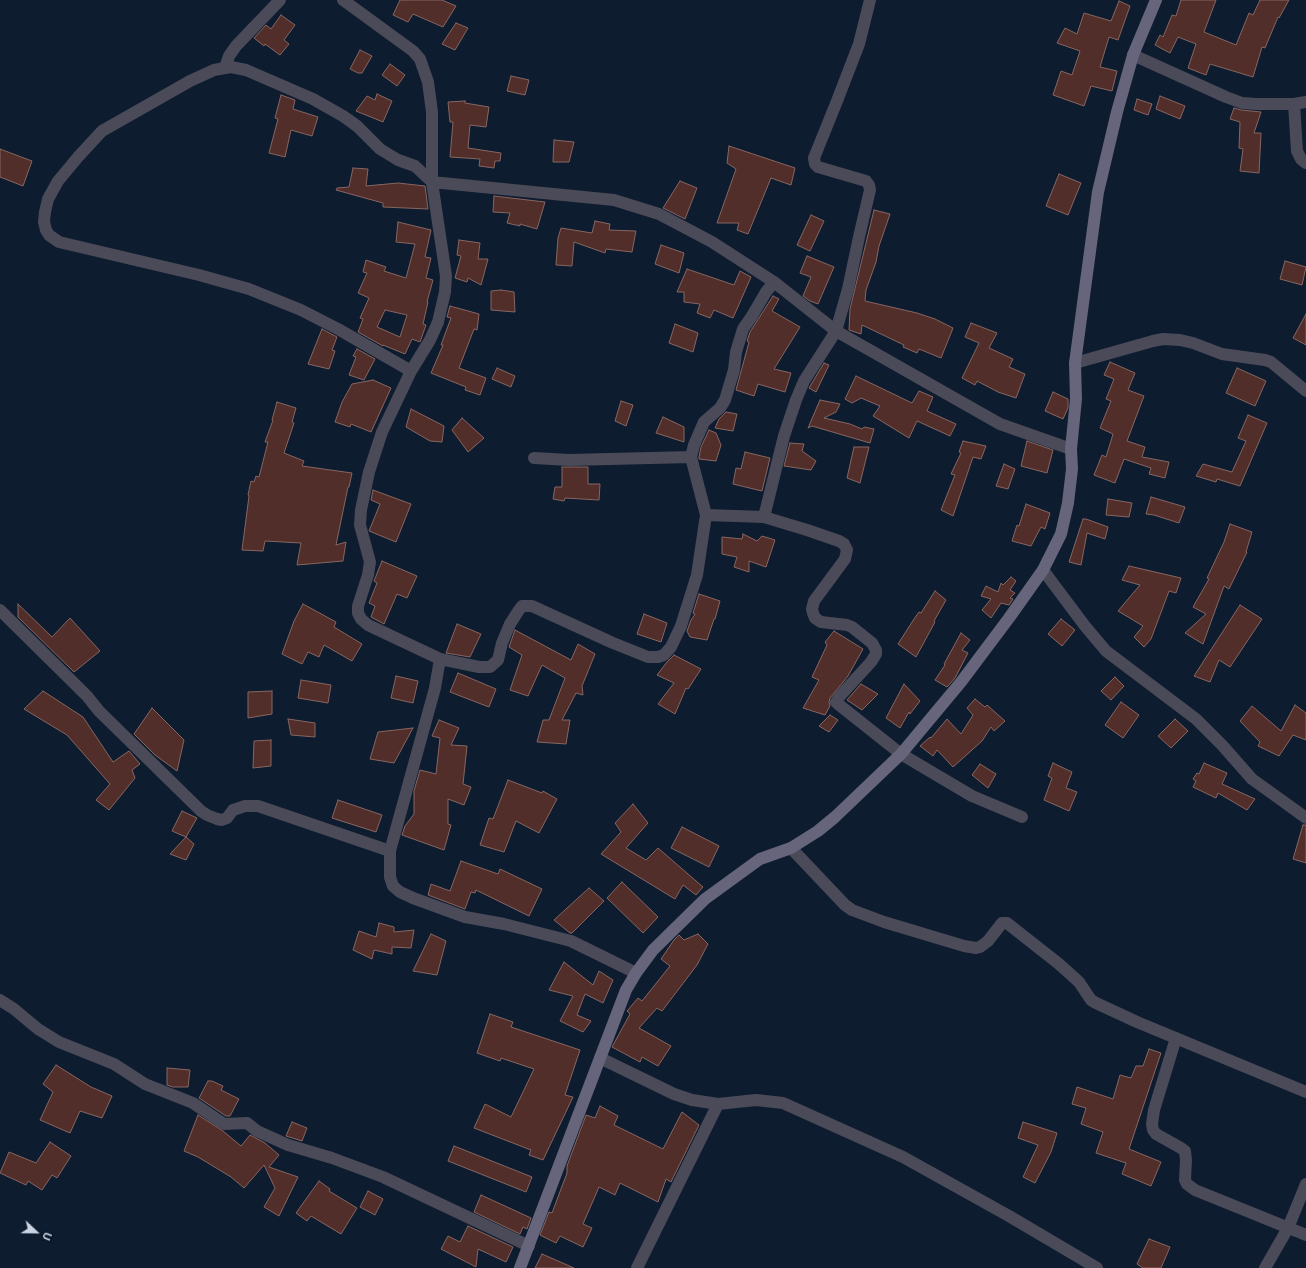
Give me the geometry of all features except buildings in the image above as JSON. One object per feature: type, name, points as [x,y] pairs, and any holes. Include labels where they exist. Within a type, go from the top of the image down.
[{"type":"street","points":[[225,68],[228,56],[236,46],[280,0]]},
{"type":"street","points":[[343,0],[413,50],[420,59],[428,82],[432,112],[432,182],[446,276],[445,292],[436,328],[411,370],[382,432],[369,472],[361,510],[360,525],[370,562],[368,575],[358,606],[358,613],[361,619],[368,625],[440,659],[479,667],[490,666],[498,660],[502,643],[510,624],[519,610],[522,606],[532,606],[613,643],[648,657],[658,657],[664,654],[671,647],[681,626],[697,575],[706,515],[691,457],[698,434],[704,422],[720,408],[725,400],[734,370],[736,352],[743,329],[774,282]]},
{"type":"street","points":[[764,517],[784,436],[796,400],[804,381],[836,331],[848,289],[870,190],[869,184],[866,181],[818,167],[815,164],[814,158],[859,44],[870,0]]},
{"type":"street","points":[[520,1268],[626,990],[652,950],[705,899],[760,859],[791,848],[830,822],[901,754],[961,682],[1010,618],[1043,570],[1061,534],[1068,503],[1072,469],[1071,450],[1076,399],[1075,363],[1098,192],[1117,112],[1133,55],[1156,0]]},
{"type":"street","points":[[1133,55],[1236,101],[1256,104],[1300,103],[1297,151],[1301,159],[1306,163]]},
{"type":"street","points":[[411,370],[302,310],[249,289],[199,275],[59,242],[49,235],[44,222],[48,199],[58,181],[102,131],[190,81],[214,70],[231,67],[246,70],[313,99],[343,116],[357,126],[380,149],[398,160],[415,166],[432,182],[614,200],[659,214],[712,242],[774,282],[836,331],[1000,424],[1071,450]]},
{"type":"street","points":[[1075,363],[1153,341],[1163,339],[1180,340],[1193,343],[1222,354],[1261,359],[1272,362],[1306,391]]},
{"type":"street","points":[[534,458],[569,460],[691,457]]},
{"type":"street","points":[[706,515],[764,517],[808,530],[844,544],[847,550],[844,560],[814,601],[812,609],[813,613],[815,618],[821,622],[841,624],[852,627],[872,643],[876,650],[876,654],[871,662],[841,694],[836,702],[844,710],[901,754],[972,796],[1022,817]]},
{"type":"street","points":[[1043,570],[1084,626],[1106,651],[1196,719],[1222,745],[1252,779],[1306,818]]},
{"type":"street","points":[[0,610],[87,696],[99,711],[201,811],[207,815],[222,820],[227,818],[233,810],[245,806],[258,806],[390,851]]},
{"type":"street","points":[[440,659],[436,688],[390,851],[390,877],[393,886],[400,892],[430,905],[465,917],[504,924],[571,941],[636,973]]},
{"type":"street","points":[[791,848],[845,905],[852,910],[884,922],[964,946],[976,948],[988,941],[1002,923],[1007,923],[1059,964],[1079,982],[1091,1000],[1096,1003],[1306,1092]]},
{"type":"street","points":[[0,1000],[14,1009],[38,1029],[59,1042],[114,1064],[145,1084],[193,1103],[224,1124],[247,1123],[257,1131],[288,1145],[332,1158],[383,1177],[529,1246]]},
{"type":"street","points":[[1176,1038],[1154,1110],[1152,1124],[1153,1130],[1156,1134],[1185,1151],[1185,1180],[1187,1184],[1190,1187],[1306,1235]]},
{"type":"street","points":[[600,1058],[674,1094],[692,1100],[718,1104],[756,1100],[783,1103],[903,1157],[1009,1216],[1097,1268]]},
{"type":"street","points":[[637,1268],[718,1104]]},
{"type":"street","points":[[1268,1267],[1288,1228],[1306,1184]]}]
